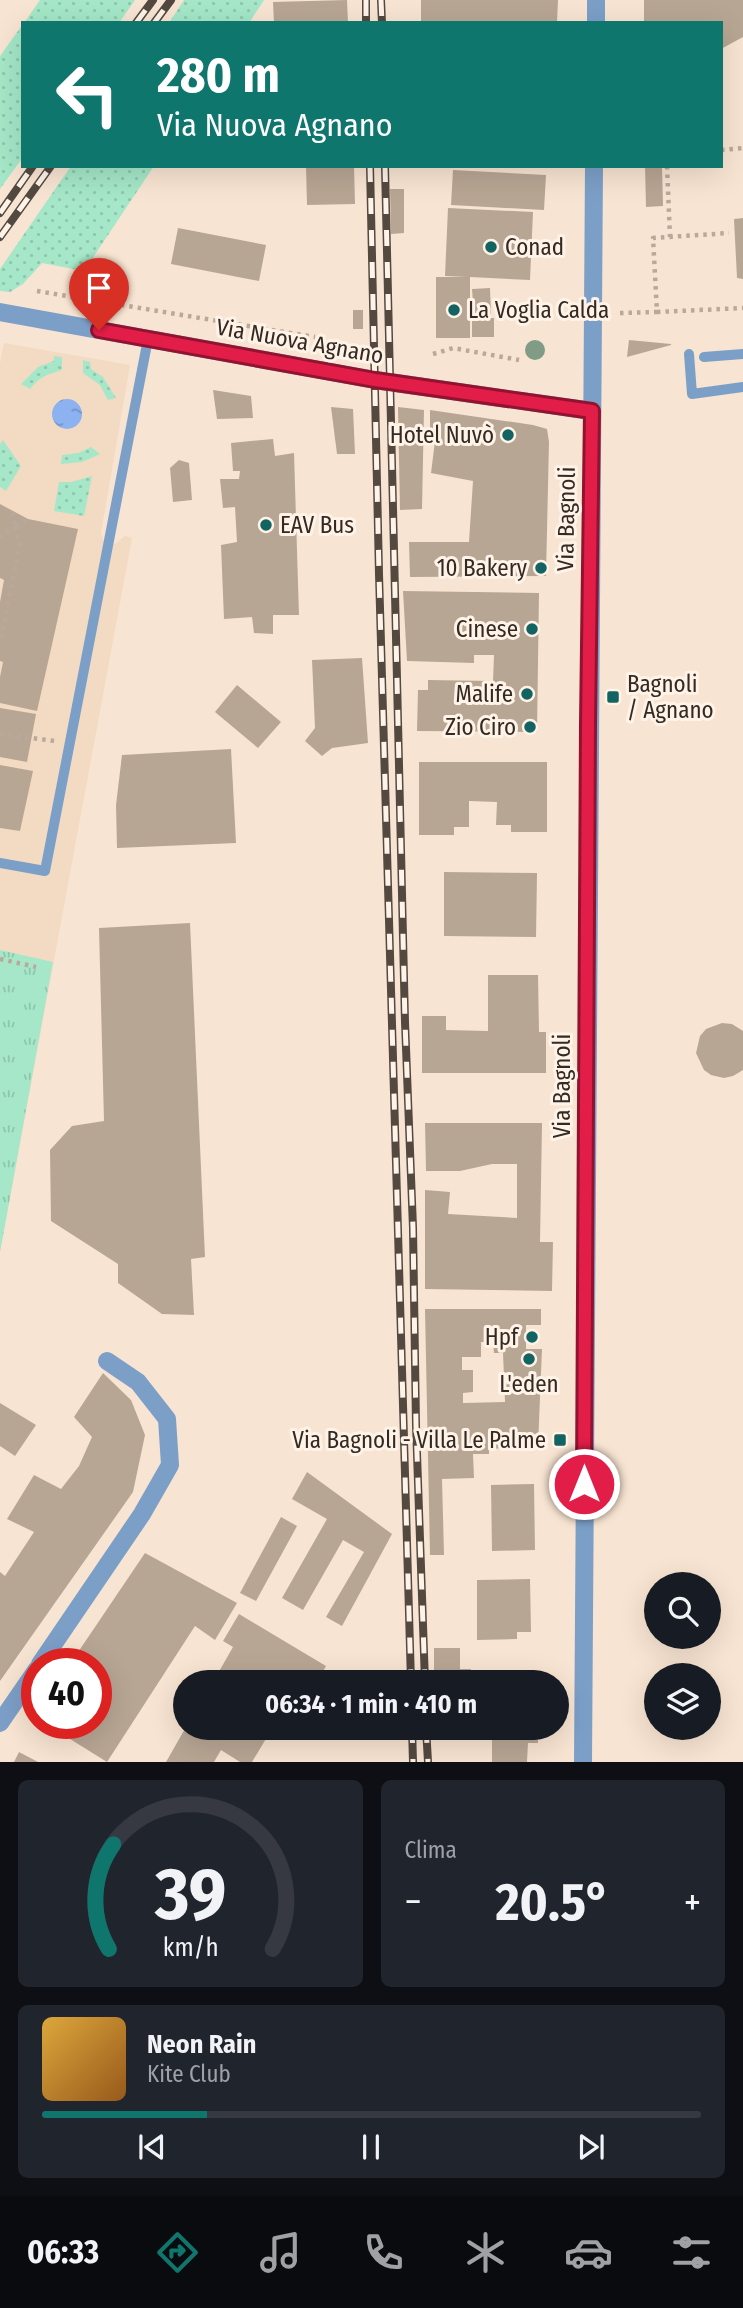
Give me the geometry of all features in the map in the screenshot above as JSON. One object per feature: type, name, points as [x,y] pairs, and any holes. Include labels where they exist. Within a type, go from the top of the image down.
[{"type":"street","points":[[596,0],[596,21]]},
{"type":"street","name":"Via Bagnoli","points":[[583,1762],[588,724],[594,168]]},
{"type":"street","name":"Via Nuova Agnano","points":[[0,312],[375,380],[592,411]]},
{"type":"street","points":[[51,1648],[142,1514],[170,1465],[167,1419],[138,1382],[107,1361]]},
{"type":"street","points":[[0,1723],[21,1692]]},
{"type":"lane","points":[[0,863],[46,871],[148,339]]},
{"type":"lane","points":[[688,354],[692,394],[743,387]]},
{"type":"lane","points":[[704,357],[743,355]]},
{"type":"path","points":[[723,150],[743,148]]},
{"type":"path","points":[[667,168],[670,237]]},
{"type":"path","points":[[657,312],[653,238],[729,233]]},
{"type":"path","points":[[37,291],[315,337]]},
{"type":"path","points":[[620,313],[743,308]]},
{"type":"path","points":[[433,354],[453,348],[519,360]]},
{"type":"path","points":[[0,645],[20,543],[13,513]]},
{"type":"path","points":[[0,538],[28,520]]},
{"type":"path","points":[[0,734],[70,744]]},
{"type":"path","points":[[0,959],[36,967]]},
{"type":"shaded area","points":[[4,343],[130,365],[101,533],[104,542],[115,544],[125,536],[132,538],[0,1252],[0,363]]},
{"type":"green space","points":[[40,0],[135,0],[120,21],[25,21]]},
{"type":"green space","points":[[184,0],[264,0],[250,21],[170,21]]},
{"type":"green space","points":[[21,27],[21,160],[0,189],[0,56]]},
{"type":"green space","points":[[70,168],[153,168],[84,271],[42,263],[23,284],[10,292],[0,291],[0,269]]},
{"type":"green space","points":[[54,356],[62,357],[62,370],[44,376],[30,389],[21,384],[38,367],[54,361]]},
{"type":"green space","points":[[83,360],[90,362],[91,369],[103,377],[116,398],[108,400],[100,385],[83,373]]},
{"type":"green space","points":[[3,440],[21,466],[6,491],[0,487],[0,444]]},
{"type":"green space","points":[[91,447],[100,454],[82,462],[61,464],[62,455],[78,453]]},
{"type":"green space","points":[[92,476],[84,516],[54,511],[59,482],[71,482]]},
{"type":"green space","points":[[0,950],[53,962],[0,1252]]},
{"type":"water","points":[[67,399],[78,403],[82,414],[78,425],[67,429],[56,425],[52,414],[56,403]]},
{"type":"building","points":[[347,0],[348,21],[274,21],[273,2]]},
{"type":"building","points":[[421,0],[558,0],[557,21],[421,21]]},
{"type":"building","points":[[644,0],[743,0],[743,37],[723,48],[723,21],[644,21]]},
{"type":"building","points":[[306,168],[354,168],[355,204],[307,205]]},
{"type":"building","points":[[645,168],[662,168],[663,206],[646,207]]},
{"type":"building","points":[[453,170],[546,175],[544,210],[451,205]]},
{"type":"building","points":[[390,189],[404,189],[404,233],[391,234]]},
{"type":"building","points":[[448,208],[533,212],[530,280],[470,277],[470,338],[436,338],[436,277],[467,277],[445,276]]},
{"type":"building","points":[[743,218],[743,279],[737,278],[734,219]]},
{"type":"building","points":[[178,228],[266,245],[259,281],[171,264]]},
{"type":"building","points":[[490,288],[491,315],[474,316],[472,289]]},
{"type":"building","points":[[353,310],[363,310],[363,329],[353,329]]},
{"type":"building","points":[[472,318],[494,318],[494,337],[472,337]]},
{"type":"building","points":[[629,340],[671,344],[671,345],[627,357]]},
{"type":"building","points":[[213,390],[251,396],[253,418],[217,419]]},
{"type":"building","points":[[331,407],[353,409],[355,454],[337,454]]},
{"type":"building","points":[[398,407],[424,410],[422,509],[400,510]]},
{"type":"building","points":[[430,410],[547,429],[546,576],[410,577],[409,542],[469,542],[473,481],[431,473],[435,441],[430,441]]},
{"type":"building","name":"EAV Bus","points":[[273,439],[275,456],[294,453],[299,615],[273,615],[273,634],[254,633],[252,617],[224,619],[221,545],[237,542],[235,507],[223,508],[220,479],[239,479],[240,471],[233,471],[231,443]]},
{"type":"building","points":[[179,460],[189,463],[192,500],[173,502],[170,468]]},
{"type":"building","points":[[0,504],[28,519],[78,529],[37,711],[0,703],[3,662],[0,661],[0,602],[4,580],[0,578]]},
{"type":"building","points":[[403,591],[539,593],[537,732],[417,731],[418,690],[428,690],[428,680],[493,681],[494,655],[474,655],[474,663],[407,661]]},
{"type":"building","points":[[362,658],[368,743],[332,748],[322,756],[305,741],[315,728],[312,660]]},
{"type":"building","points":[[237,685],[281,722],[258,748],[215,712]]},
{"type":"building","points":[[0,708],[36,714],[27,762],[0,757]]},
{"type":"building","points":[[231,749],[236,843],[117,848],[116,805],[122,755]]},
{"type":"building","points":[[419,762],[547,762],[547,832],[511,832],[511,825],[496,825],[497,802],[469,801],[469,827],[454,827],[454,835],[419,835]]},
{"type":"building","points":[[0,765],[33,771],[20,831],[0,828]]},
{"type":"building","points":[[444,872],[537,873],[536,937],[444,936]]},
{"type":"building","points":[[190,923],[205,1257],[191,1259],[194,1315],[162,1314],[118,1283],[118,1264],[51,1221],[50,1150],[72,1126],[104,1121],[99,928]]},
{"type":"building","points":[[488,975],[538,975],[539,1032],[546,1032],[546,1073],[422,1073],[422,1016],[446,1016],[446,1030],[488,1031]]},
{"type":"building","points":[[722,1023],[732,1024],[743,1031],[743,1070],[724,1078],[704,1070],[696,1053],[700,1036],[706,1029]]},
{"type":"building","points":[[425,1123],[542,1123],[540,1242],[553,1242],[552,1291],[425,1289],[425,1190],[450,1192],[448,1214],[517,1218],[517,1164],[492,1164],[460,1171],[426,1171]]},
{"type":"building","points":[[425,1309],[541,1309],[541,1325],[526,1325],[526,1349],[542,1349],[538,1446],[489,1449],[489,1454],[473,1454],[474,1478],[442,1479],[444,1555],[430,1555]],"holes":[[[481,1342],[493,1342],[494,1353],[503,1353],[505,1402],[463,1403],[463,1393],[473,1392],[473,1370],[462,1370],[462,1357],[481,1357]]]},
{"type":"building","points":[[103,1373],[131,1400],[145,1435],[133,1492],[0,1681],[0,1572],[5,1576],[34,1532],[7,1519],[34,1475],[61,1489],[79,1466],[92,1437],[74,1417]]},
{"type":"building","points":[[0,1403],[36,1425],[15,1456],[0,1446]]},
{"type":"building","points":[[307,1472],[392,1534],[342,1626],[326,1617],[364,1552],[343,1540],[303,1610],[282,1598],[327,1519],[292,1499]]},
{"type":"building","points":[[534,1484],[535,1550],[492,1551],[491,1485]]},
{"type":"building","points":[[281,1517],[297,1526],[256,1601],[240,1593]]},
{"type":"building","points":[[145,1553],[237,1603],[215,1640],[195,1626],[107,1762],[70,1739],[112,1739],[112,1648],[81,1648]]},
{"type":"building","points":[[530,1579],[531,1632],[517,1632],[517,1639],[477,1640],[477,1580]]},
{"type":"building","points":[[239,1614],[326,1666],[324,1670],[220,1670],[233,1647],[223,1641]]},
{"type":"building","points":[[434,1648],[460,1648],[460,1669],[471,1669],[471,1670],[434,1670]]},
{"type":"building","points":[[179,1740],[265,1740],[252,1762],[240,1762],[221,1750],[214,1762],[166,1762]]},
{"type":"building","points":[[492,1740],[538,1740],[538,1743],[528,1743],[527,1762],[492,1762]]},
{"type":"building","points":[[19,1752],[38,1762],[14,1762]]},
{"type":"railway","points":[[137,21],[153,0]]},
{"type":"railway","points":[[155,21],[171,0]]},
{"type":"railway","points":[[366,0],[366,21]]},
{"type":"railway","points":[[381,0],[382,21]]},
{"type":"railway","points":[[0,213],[32,168]]},
{"type":"railway","points":[[0,237],[50,168]]},
{"type":"railway","points":[[370,168],[411,1670]]},
{"type":"railway","points":[[385,168],[405,1022],[425,1670]]},
{"type":"railway","points":[[412,1740],[413,1762]]},
{"type":"railway","points":[[427,1740],[428,1762]]},
{"type":"place","name":"Conad","points":[[491,247]]},
{"type":"place","name":"La Voglia Calda","points":[[454,310]]},
{"type":"place","name":"Hotel Nuvò","points":[[508,435]]},
{"type":"place","name":"EAV Bus","points":[[266,525]]},
{"type":"place","name":"10 Bakery","points":[[541,568]]},
{"type":"place","name":"Cinese","points":[[532,629]]},
{"type":"place","name":"Malife","points":[[527,694]]},
{"type":"place","name":"Bagnoli / Agnano","points":[[613,697]]},
{"type":"place","name":"Zio Ciro","points":[[530,727]]},
{"type":"place","name":"Hpf","points":[[532,1337]]},
{"type":"place","name":"L'eden","points":[[529,1359]]},
{"type":"place","name":"Via Bagnoli - Villa Le Palme","points":[[560,1440]]},
{"type":"route","points":[[99,330],[375,380],[592,411],[584,1484]]}]
